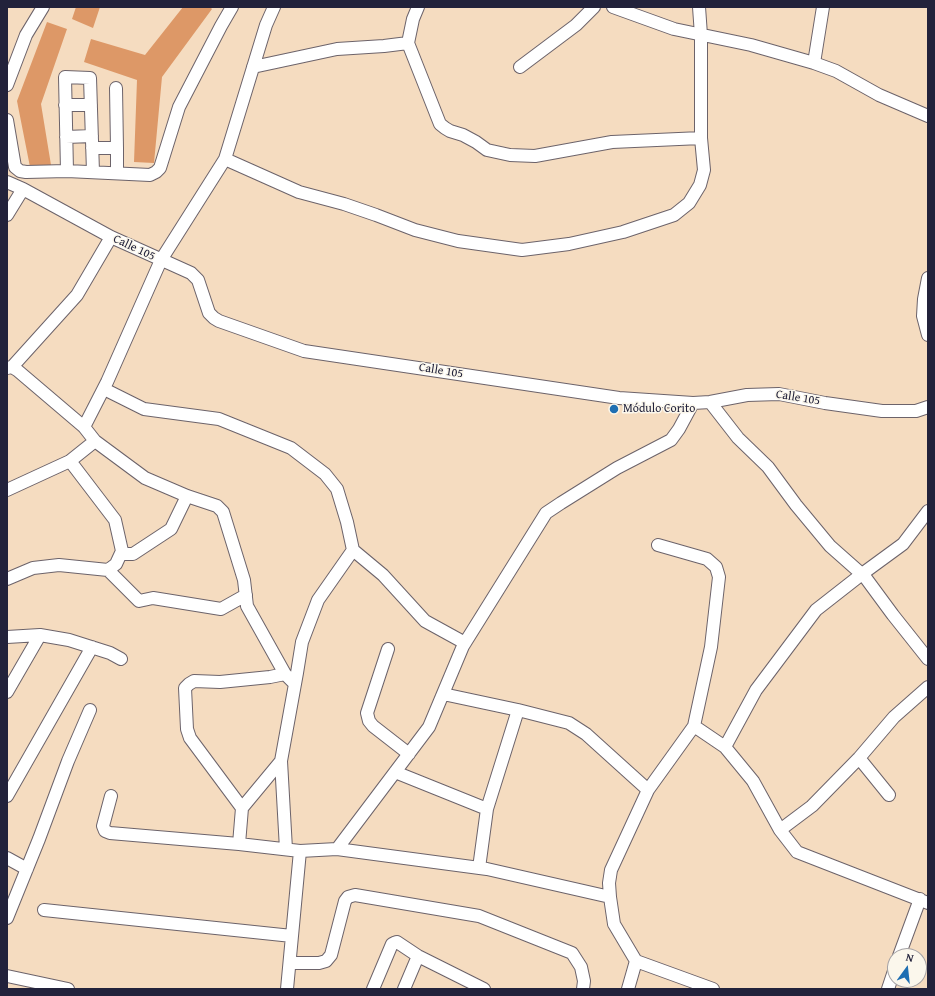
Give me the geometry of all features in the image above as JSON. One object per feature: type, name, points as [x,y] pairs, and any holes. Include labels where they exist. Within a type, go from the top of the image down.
[{"type":"street","points":[[7,85],[26,35],[43,7]]},
{"type":"street","points":[[7,120],[15,167],[20,170],[26,172],[67,171],[150,174],[156,172],[160,168],[180,107],[232,7]]},
{"type":"street","points":[[84,427],[104,389],[161,260],[225,159],[266,25],[274,7]]},
{"type":"street","points":[[418,7],[413,19],[408,43],[440,124],[450,131],[463,135],[476,142],[487,150],[510,155],[534,156],[612,142],[701,138]]},
{"type":"street","points":[[520,67],[576,25],[594,7]]},
{"type":"street","points":[[613,7],[674,30],[752,45],[814,63],[836,71],[878,95],[928,116]]},
{"type":"street","points":[[225,159],[299,192],[376,214],[415,230],[458,241],[522,250],[569,244],[623,232],[674,215],[689,203],[700,185],[704,170],[701,138],[701,35],[699,7]]},
{"type":"street","points":[[814,63],[823,7]]},
{"type":"street","points":[[253,67],[337,48],[384,46],[408,43]]},
{"type":"street","points":[[67,171],[65,77],[90,78],[93,172]]},
{"type":"street","points":[[116,88],[117,173]]},
{"type":"street","points":[[66,105],[91,105]]},
{"type":"street","points":[[66,137],[117,148]]},
{"type":"street","name":"Calle 105","points":[[7,182],[24,189],[111,237],[191,273],[198,280],[209,313],[214,318],[304,351],[620,398],[694,403],[710,402],[747,395],[779,394],[826,403],[882,411],[916,411],[928,407]]},
{"type":"street","points":[[7,215],[24,189]]},
{"type":"street","points":[[111,237],[77,295],[9,367],[17,370],[84,427],[95,441],[145,478],[187,496],[217,506],[222,512],[244,580],[247,606],[285,674],[295,684]]},
{"type":"street","points":[[928,278],[924,299],[923,316],[928,335]]},
{"type":"street","points":[[104,389],[144,409],[219,419],[291,448],[325,474],[337,489],[354,550],[383,575],[426,621],[465,643]]},
{"type":"street","points":[[710,402],[738,438],[768,466],[796,505],[830,546],[865,577],[928,659]]},
{"type":"street","points":[[337,849],[429,727],[465,643],[546,513],[618,468],[671,440],[694,403]]},
{"type":"street","points":[[7,490],[70,460],[95,441]]},
{"type":"street","points":[[70,460],[115,520],[122,551],[116,564],[108,570]]},
{"type":"street","points":[[122,551],[126,554],[132,554],[171,529],[187,496]]},
{"type":"street","points":[[725,747],[756,690],[816,610],[903,544],[928,511]]},
{"type":"street","points":[[658,545],[707,558],[716,567],[719,577],[711,647],[694,726],[648,790],[611,870],[609,883],[610,897],[614,924],[636,961],[713,989]]},
{"type":"street","points":[[286,849],[281,761],[302,642],[318,600],[354,550]]},
{"type":"street","points":[[7,579],[33,568],[59,565],[108,570],[139,601],[153,598],[221,609],[246,596]]},
{"type":"street","points":[[7,637],[40,635],[69,640],[110,653],[121,659]]},
{"type":"street","points":[[7,692],[40,635]]},
{"type":"street","points":[[7,796],[92,647]]},
{"type":"street","points":[[388,649],[367,713],[373,726],[409,754]]},
{"type":"street","points":[[242,808],[190,738],[187,729],[186,688],[194,681],[220,682],[285,674]]},
{"type":"street","points":[[780,830],[812,806],[859,758],[894,718],[928,687]]},
{"type":"street","points":[[443,694],[518,710],[569,723],[586,734],[648,790]]},
{"type":"street","points":[[7,918],[39,839],[68,761],[90,710]]},
{"type":"street","points":[[479,868],[488,809],[518,710]]},
{"type":"street","points":[[694,726],[725,747],[753,781],[780,830],[797,852],[924,901],[903,948]]},
{"type":"street","points":[[859,758],[889,794]]},
{"type":"street","points":[[239,844],[242,808],[281,761]]},
{"type":"street","points":[[395,772],[488,809]]},
{"type":"street","points":[[111,796],[103,826],[105,831],[110,833],[239,844],[300,851],[337,849],[487,869],[610,897]]},
{"type":"street","points":[[287,989],[300,851]]},
{"type":"street","points":[[7,858],[27,869]]},
{"type":"street","points":[[290,963],[319,963],[326,961],[331,955],[345,901],[348,896],[355,895],[479,916],[572,953],[582,967],[584,981],[583,989]]},
{"type":"street","points":[[44,910],[292,936]]},
{"type":"street","points":[[373,989],[392,944],[397,942],[466,985],[484,989]]},
{"type":"street","points":[[404,989],[418,956]]},
{"type":"street","points":[[628,989],[636,961]]},
{"type":"street","points":[[7,976],[68,989]]},
{"type":"building","points":[[76,7],[100,7],[93,28],[72,19]]},
{"type":"building","points":[[183,7],[210,7],[212,9],[162,77],[154,163],[134,162],[137,80],[84,62],[91,39],[145,55]]},
{"type":"building","points":[[47,22],[67,29],[41,104],[51,165],[30,167],[17,101]]},
{"type":"place","name":"Módulo Corito","points":[[614,409]]}]
